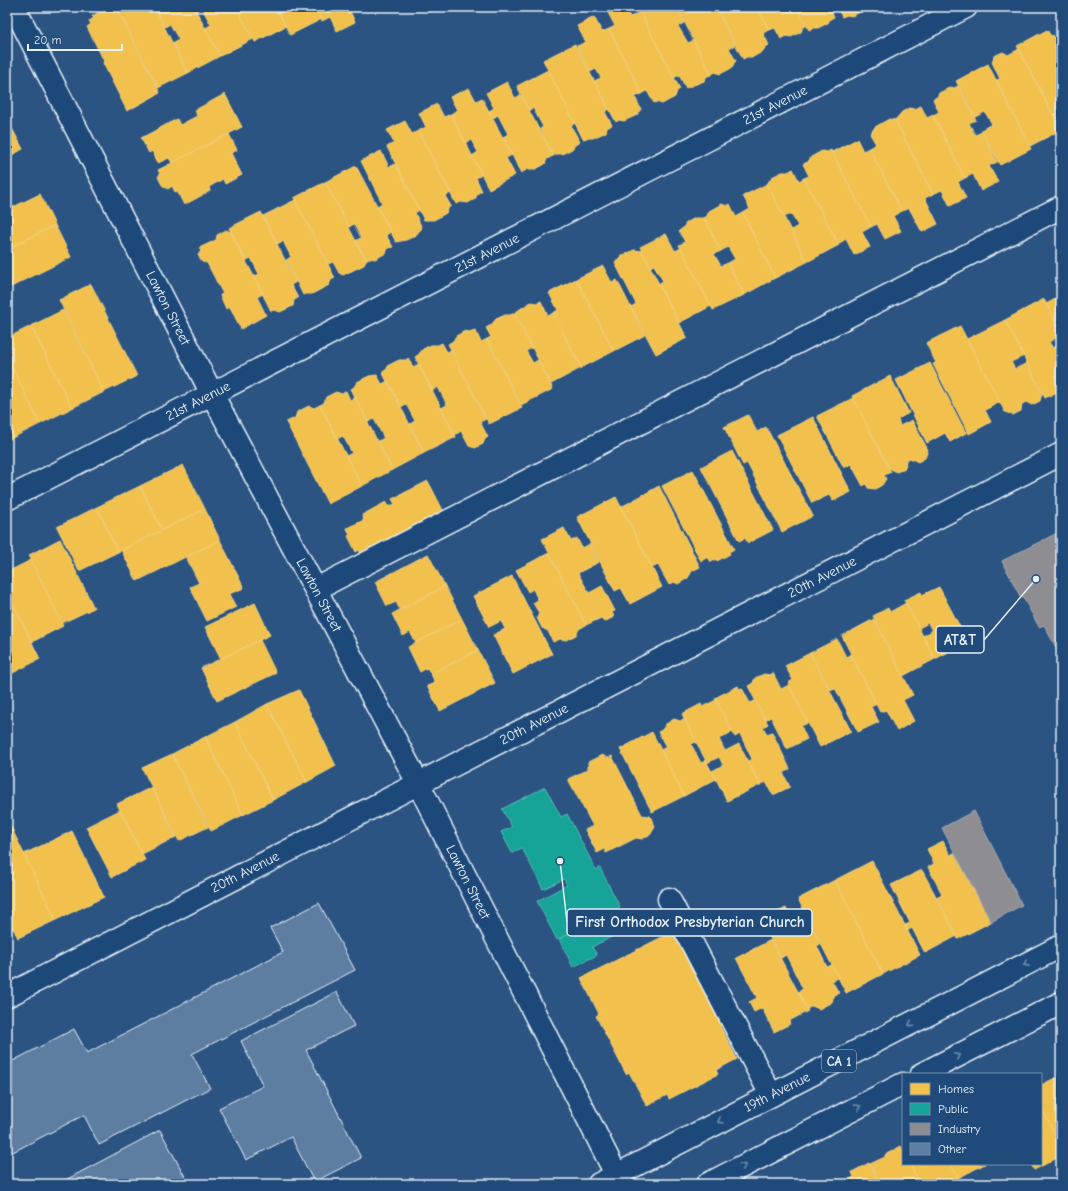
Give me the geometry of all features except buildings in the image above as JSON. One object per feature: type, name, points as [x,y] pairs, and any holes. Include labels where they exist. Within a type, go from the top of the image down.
[{"type":"main road","name":"Lawton Street","points":[[14,7],[212,394],[418,783],[612,1181]]},
{"type":"main road","name":"21st Avenue","points":[[7,499],[966,7]]},
{"type":"main road","points":[[316,589],[1061,207]]},
{"type":"main road","name":"20th Avenue","points":[[7,996],[418,783],[1061,454]]},
{"type":"main road","points":[[669,899],[771,1095]]},
{"type":"main road","name":"19th Avenue","points":[[612,1181],[771,1095],[1061,946]]},
{"type":"main road","points":[[924,1073],[1061,1003]]},
{"type":"main road","points":[[708,1184],[902,1085]]},
{"type":"place","name":"AT&T","points":[[1036,579]]},
{"type":"place","name":"First Orthodox Presbyterian Church","points":[[560,861]]}]
